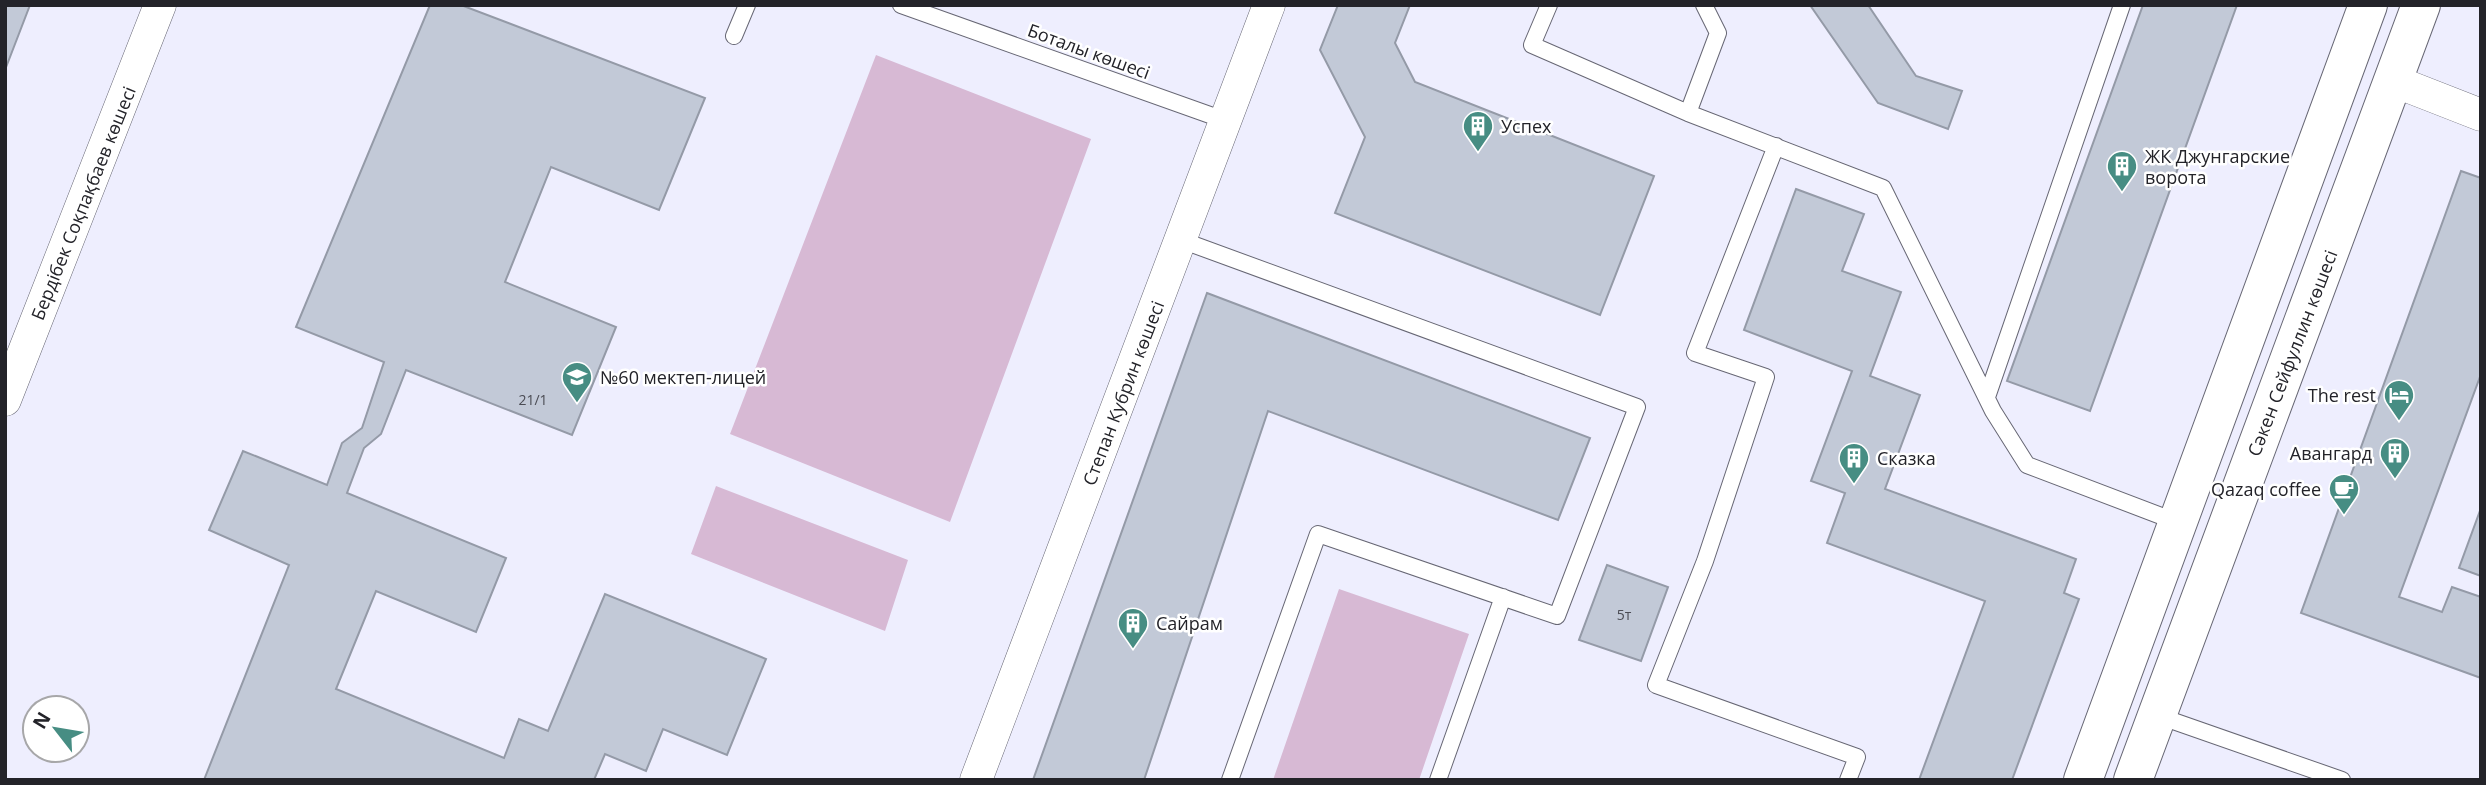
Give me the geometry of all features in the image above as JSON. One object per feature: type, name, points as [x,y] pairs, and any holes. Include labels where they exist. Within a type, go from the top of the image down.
[{"type":"main road","points":[[2082,780],[2368,5]]},
{"type":"main road","name":"Сәкен Сейфуллин көшесі","points":[[2133,780],[2421,5]]},
{"type":"street","name":"Бердібек Соқпақбаев көшесі","points":[[5,400],[160,5]]},
{"type":"street","name":"Степан Кубрин көшесі","points":[[976,780],[1269,5]]},
{"type":"street","points":[[2394,81],[2481,115]]},
{"type":"lane","points":[[734,36],[747,5]]},
{"type":"lane","name":"Боталы көшесі","points":[[901,5],[1224,120]]},
{"type":"lane","points":[[1549,5],[1532,45],[1688,113],[1883,188],[1993,411],[2027,465],[2178,522]]},
{"type":"lane","points":[[1688,113],[1718,33],[1704,5]]},
{"type":"lane","points":[[1987,397],[2122,5]]},
{"type":"lane","points":[[1776,146],[1695,353],[1766,377],[1704,561],[1656,685],[1857,757],[1848,780]]},
{"type":"lane","points":[[1181,240],[1637,407],[1557,616],[1318,534],[1230,780]]},
{"type":"lane","points":[[1438,780],[1503,597]]},
{"type":"lane","points":[[2155,715],[2342,780]]},
{"type":"shaded area","points":[[876,55],[1091,139],[950,522],[730,434]]},
{"type":"shaded area","points":[[716,486],[908,560],[885,631],[691,554]]},
{"type":"shaded area","points":[[1339,589],[1469,634],[1419,780],[1273,780]]},
{"type":"building","points":[[5,5],[30,5],[5,70]]},
{"type":"building","points":[[430,5],[461,5],[705,98],[659,210],[551,167],[505,282],[616,327],[572,435],[406,370],[381,434],[364,448],[347,493],[506,558],[476,632],[376,591],[336,689],[504,758],[519,719],[548,731],[605,594],[766,659],[727,755],[663,729],[646,771],[605,754],[594,780],[204,780],[289,565],[209,530],[243,451],[327,485],[342,443],[362,428],[384,362],[296,327]]},
{"type":"building","name":"Успех","points":[[1338,5],[1410,5],[1395,43],[1415,82],[1654,176],[1600,315],[1335,213],[1365,137],[1320,50]]},
{"type":"building","points":[[1810,5],[1868,5],[1916,76],[1962,91],[1948,129],[1878,103]]},
{"type":"building","name":"ЖК Джунгарские ворота","points":[[2143,5],[2237,5],[2090,411],[2007,381]]},
{"type":"building","name":"Авангард","points":[[2461,171],[2481,178],[2481,374],[2399,597],[2442,612],[2452,587],[2481,597],[2481,678],[2301,613]]},
{"type":"building","name":"Сказка","points":[[1796,189],[1864,214],[1842,271],[1901,292],[1870,376],[1920,395],[1885,489],[2076,559],[2064,593],[2079,599],[2012,780],[1919,780],[1985,601],[1827,543],[1845,493],[1811,481],[1852,371],[1744,330]]},
{"type":"building","name":"Сайрам","points":[[1207,293],[1590,438],[1558,520],[1268,411],[1144,780],[1033,780]]},
{"type":"building","points":[[2481,508],[2481,576],[2459,568]]},
{"type":"building","points":[[1607,565],[1668,587],[1641,661],[1579,640]]},
{"type":"place","name":"Успех","points":[[1478,153]]},
{"type":"place","name":"ЖК Джунгарские ворота","points":[[2122,193]]},
{"type":"place","name":"№60 мектеп-лицей","points":[[577,404]]},
{"type":"place","name":"The rest","points":[[2399,422]]},
{"type":"place","name":"Авангард","points":[[2395,480]]},
{"type":"place","name":"Сказка","points":[[1854,485]]},
{"type":"place","name":"Qazaq coffee","points":[[2344,516]]},
{"type":"place","name":"Сайрам","points":[[1133,650]]}]
